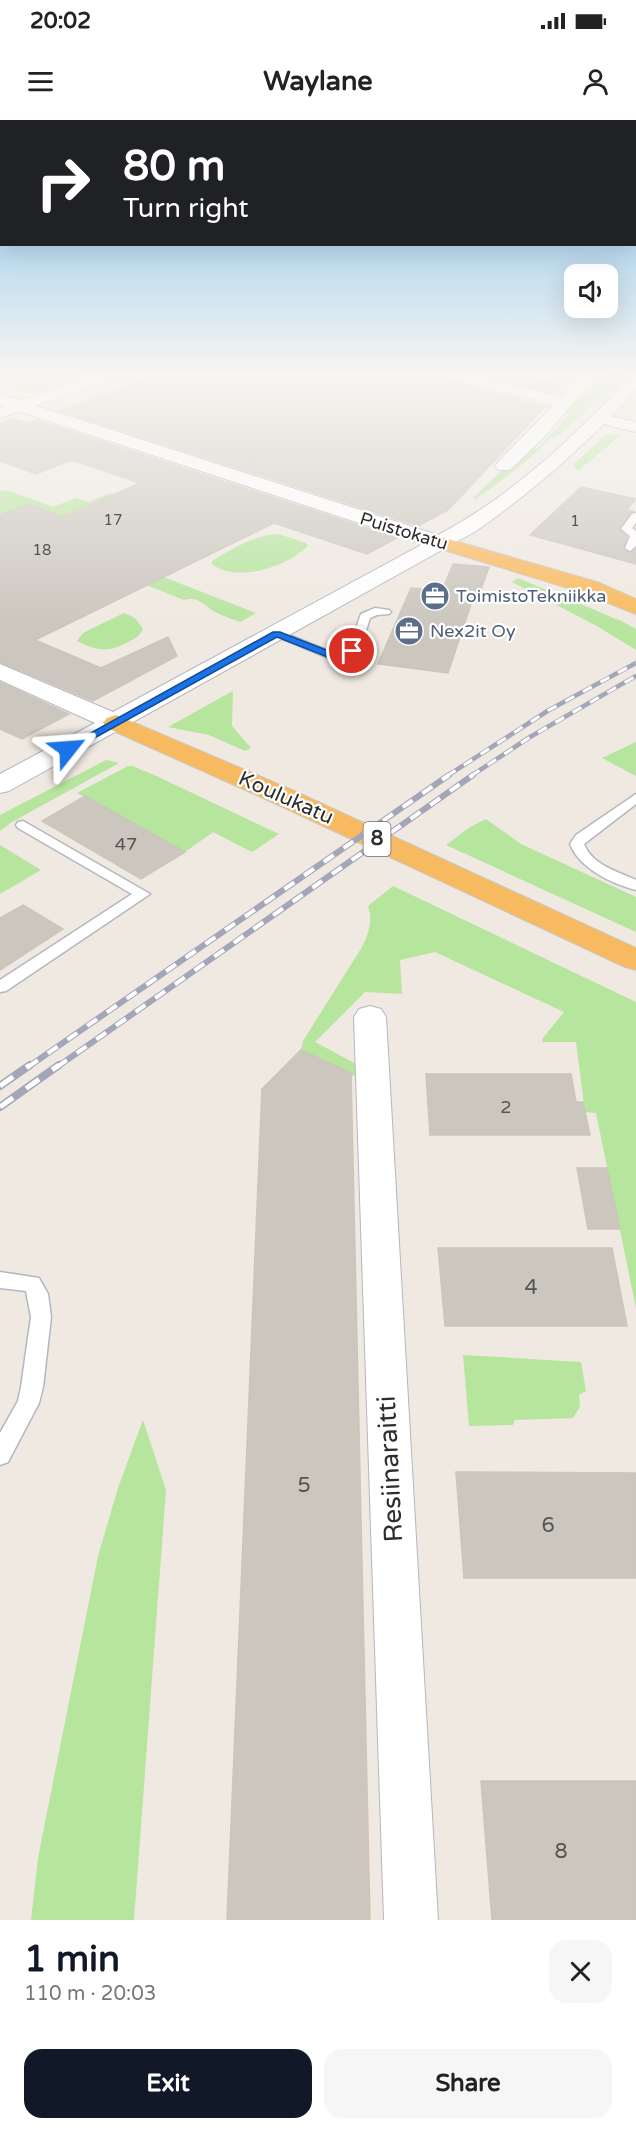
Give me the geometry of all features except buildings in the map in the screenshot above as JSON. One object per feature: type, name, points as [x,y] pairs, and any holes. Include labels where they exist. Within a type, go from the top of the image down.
[{"type":"highway","name":"Puistokatu","points":[[441,543],[589,587],[636,607]]},
{"type":"highway","name":"Koulukatu","points":[[116,723],[282,796],[636,960]]},
{"type":"main road","name":"Puistokatu","points":[[180,458],[441,543]]},
{"type":"main road","points":[[0,785],[441,543],[531,483],[559,458]]},
{"type":"main road","name":"Koulukatu","points":[[0,671],[116,723]]},
{"type":"street","points":[[504,466],[512,458]]},
{"type":"street","name":"Resiinaraitti","points":[[370,1017],[411,1920]]},
{"type":"lane","points":[[630,548],[635,535],[626,529],[636,516]]},
{"type":"lane","points":[[277,634],[340,659],[352,651],[365,616],[372,612],[385,612]]},
{"type":"lane","points":[[636,798],[581,838],[578,844],[582,855],[589,861],[636,886]]},
{"type":"lane","points":[[0,987],[143,894],[23,825]]},
{"type":"lane","points":[[0,1280],[32,1284],[38,1294],[41,1317],[28,1403],[0,1455]]},
{"type":"green space","points":[[521,458],[530,458],[486,492],[476,499],[473,498],[502,470],[512,469]]},
{"type":"green space","points":[[580,458],[593,458],[578,471],[573,465]]},
{"type":"green space","points":[[7,490],[53,507],[76,498],[88,502],[111,493],[118,495],[71,513],[79,545],[0,514],[0,491]]},
{"type":"green space","points":[[279,534],[306,543],[308,546],[288,560],[262,570],[235,572],[222,570],[212,564],[212,561],[244,543]]},
{"type":"green space","points":[[138,567],[256,613],[240,622],[215,612],[198,600],[184,600],[121,575]]},
{"type":"green space","points":[[518,578],[636,629],[636,650],[597,626],[512,582]]},
{"type":"green space","points":[[124,613],[135,618],[143,629],[135,638],[121,646],[109,649],[97,649],[77,641],[83,633]]},
{"type":"green space","points":[[233,691],[232,726],[251,748],[245,751],[209,735],[168,727]]},
{"type":"green space","points":[[636,742],[636,776],[602,758]]},
{"type":"green space","points":[[106,760],[119,763],[12,822],[0,831],[0,815]]},
{"type":"green space","points":[[128,766],[152,774],[279,834],[252,852],[213,832],[185,852],[77,793]]},
{"type":"green space","points":[[486,819],[521,844],[636,897],[636,932],[446,845],[470,827]]},
{"type":"green space","points":[[0,845],[41,870],[0,894]]},
{"type":"green space","points":[[393,886],[636,1002],[636,1308],[596,1113],[585,1112],[576,1042],[542,1042],[564,1012],[435,952],[400,960],[402,994],[365,992],[315,1042],[358,1065],[362,1074],[351,1076],[350,1073],[301,1050],[303,1041],[362,947],[370,922],[368,906]]},
{"type":"green space","points":[[463,1355],[581,1362],[586,1391],[579,1395],[580,1407],[573,1418],[515,1420],[513,1425],[469,1426]]},
{"type":"green space","points":[[143,1420],[166,1490],[134,1920],[31,1920],[38,1858],[98,1556],[118,1488]]},
{"type":"railway","points":[[447,776],[549,710],[636,663]]},
{"type":"railway","points":[[471,776],[530,737],[636,676]]},
{"type":"railway","points":[[28,1067],[449,775]]},
{"type":"railway","points":[[57,1067],[473,775]]},
{"type":"railway","points":[[0,1086],[30,1065]]},
{"type":"railway","points":[[0,1107],[59,1065]]},
{"type":"place","name":"ToimistoTekniikka","points":[[435,596]]},
{"type":"place","name":"Nex2it Oy","points":[[409,631]]},
{"type":"route","points":[[68,749],[277,634],[340,659],[352,651]]}]
